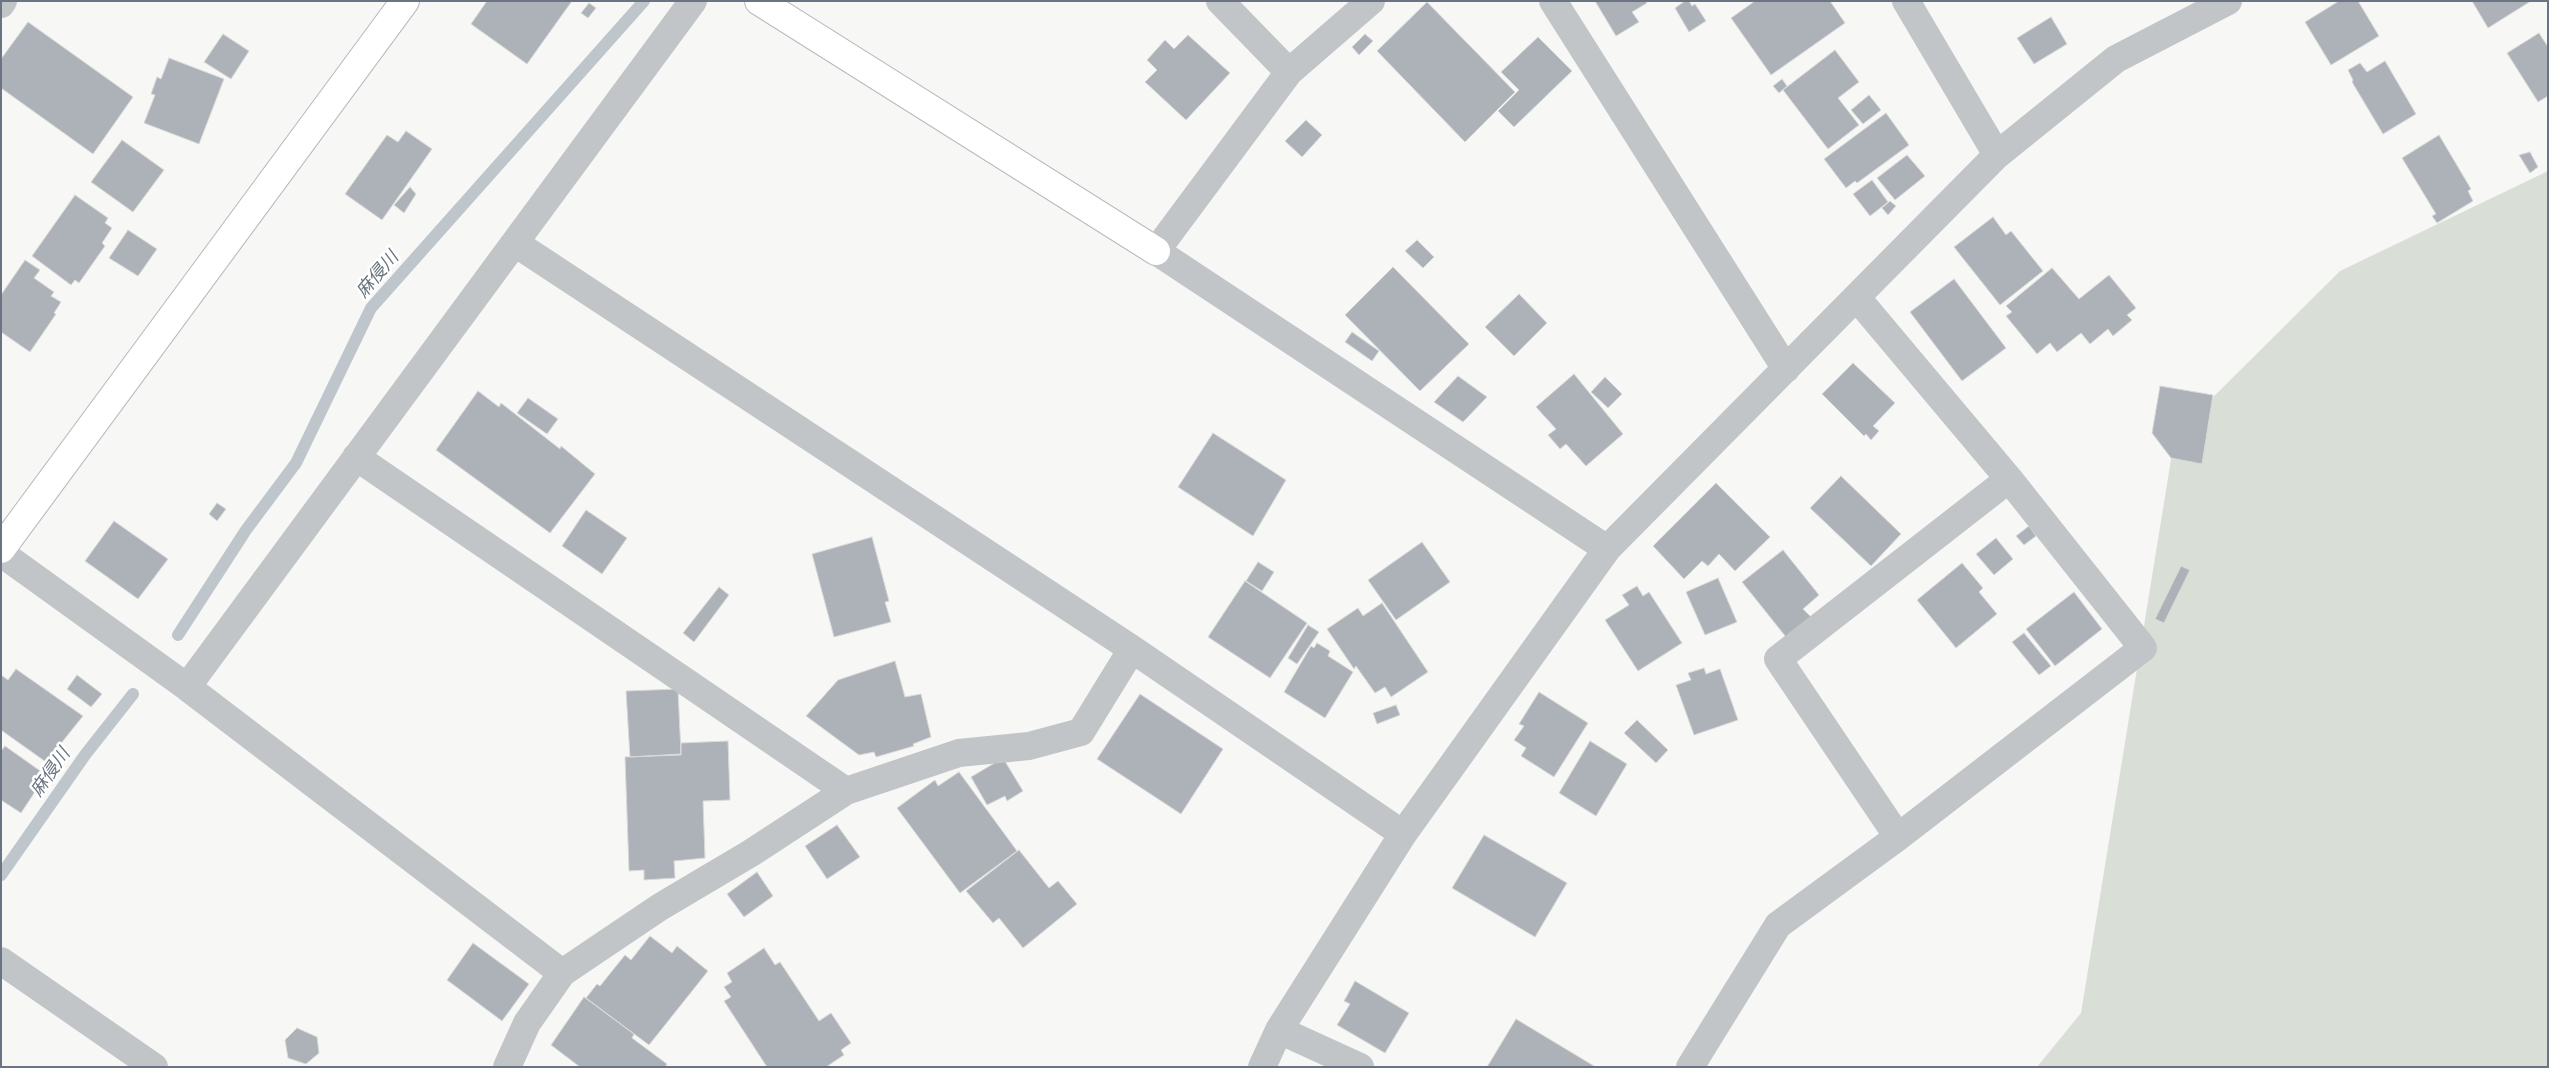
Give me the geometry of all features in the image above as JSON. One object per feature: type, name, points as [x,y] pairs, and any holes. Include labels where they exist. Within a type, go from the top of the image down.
[{"type":"street","points":[[1,549],[405,1]]},
{"type":"street","points":[[187,686],[693,1]]},
{"type":"street","points":[[759,1],[1156,251],[1607,548]]},
{"type":"street","points":[[1220,1],[1289,72]]},
{"type":"street","points":[[1156,251],[1289,72],[1371,1]]},
{"type":"street","points":[[1553,1],[1786,369]]},
{"type":"street","points":[[1906,1],[1996,155]]},
{"type":"street","points":[[1262,1067],[1279,1030],[1403,834],[1607,548],[1857,298],[1996,155],[2116,60],[2215,4]]},
{"type":"street","points":[[515,243],[1132,648],[1403,834]]},
{"type":"street","points":[[1690,1067],[1778,925],[1898,837],[2143,648],[2009,479],[1857,298]]},
{"type":"street","points":[[356,458],[846,791]]},
{"type":"street","points":[[1898,837],[1778,659],[2009,479]]},
{"type":"street","points":[[1,553],[187,686],[562,973]]},
{"type":"street","points":[[507,1067],[527,1023],[562,973],[660,907],[846,791],[958,753],[1029,746],[1081,732],[1132,648]]},
{"type":"street","points":[[1,961],[154,1067]]},
{"type":"street","points":[[1279,1030],[1360,1067]]},
{"type":"shaded area","points":[[2548,171],[2548,1067],[2037,1067],[2081,1013],[2175,435],[2340,271]]},
{"type":"building","points":[[487,1],[572,1],[527,64],[471,24]]},
{"type":"building","points":[[1595,1],[1646,1],[1647,3],[1632,12],[1639,22],[1616,36]]},
{"type":"building","points":[[1685,1],[1689,1],[1692,6],[1695,4],[1706,21],[1689,32],[1675,8]]},
{"type":"building","points":[[1755,1],[1830,1],[1845,23],[1771,75],[1731,18]]},
{"type":"building","points":[[2339,1],[2358,1],[2379,36],[2331,65],[2305,22]]},
{"type":"building","points":[[2472,1],[2531,1],[2488,28]]},
{"type":"building","points":[[1427,2],[1515,92],[1465,142],[1377,51]]},
{"type":"building","points":[[589,3],[596,8],[588,18],[581,13]]},
{"type":"building","points":[[2051,17],[2067,44],[2034,64],[2017,38]]},
{"type":"building","points":[[28,22],[133,97],[93,154],[1,88],[1,59]]},
{"type":"building","points":[[2539,33],[2548,47],[2548,96],[2538,102],[2507,53]]},
{"type":"building","points":[[223,34],[249,51],[231,79],[204,62]]},
{"type":"building","points":[[1365,34],[1373,41],[1359,55],[1352,47]]},
{"type":"building","points":[[1188,35],[1230,73],[1186,120],[1145,82],[1157,70],[1147,60],[1165,40],[1174,49]]},
{"type":"building","points":[[1538,37],[1572,71],[1514,127],[1498,111],[1519,90],[1501,72]]},
{"type":"building","points":[[1835,50],[1859,82],[1838,98],[1859,125],[1828,149],[1783,90]]},
{"type":"building","points":[[169,58],[224,79],[199,144],[144,123],[155,95],[151,94],[157,77],[161,79]]},
{"type":"building","points":[[2385,61],[2416,114],[2383,134],[2352,82],[2353,80],[2348,70],[2360,63],[2367,72]]},
{"type":"building","points":[[1782,79],[1787,86],[1779,93],[1773,86]]},
{"type":"building","points":[[1869,95],[1881,110],[1863,124],[1851,110]]},
{"type":"building","points":[[1886,113],[1909,145],[1857,183],[1855,181],[1846,188],[1824,159]]},
{"type":"building","points":[[1306,120],[1322,135],[1302,157],[1285,141]]},
{"type":"building","points":[[406,131],[432,149],[382,220],[345,194],[387,135],[398,142]]},
{"type":"building","points":[[2439,135],[2471,189],[2468,191],[2473,201],[2437,223],[2432,216],[2436,214],[2402,158]]},
{"type":"building","points":[[122,140],[164,170],[133,212],[91,182]]},
{"type":"building","points":[[2530,152],[2538,167],[2530,173],[2519,155]]},
{"type":"building","points":[[1907,155],[1925,176],[1895,200],[1877,178]]},
{"type":"building","points":[[1872,180],[1888,202],[1870,216],[1853,194]]},
{"type":"building","points":[[410,187],[416,194],[404,213],[394,205]]},
{"type":"building","points":[[75,195],[108,218],[105,223],[112,228],[102,243],[105,246],[79,283],[75,280],[71,285],[32,256]]},
{"type":"building","points":[[1890,201],[1896,206],[1888,215],[1882,208]]},
{"type":"building","points":[[1993,217],[2006,235],[2011,231],[2043,271],[2000,305],[1954,247]]},
{"type":"building","points":[[128,230],[157,249],[138,276],[109,258]]},
{"type":"building","points":[[1417,240],[1434,257],[1423,268],[1405,251]]},
{"type":"building","points":[[25,260],[40,270],[34,278],[54,292],[51,296],[61,302],[54,313],[56,314],[30,352],[1,332],[1,295]]},
{"type":"building","points":[[1393,267],[1469,344],[1420,391],[1345,315]]},
{"type":"building","points":[[2052,268],[2079,299],[2109,275],[2136,308],[2127,315],[2132,320],[2113,336],[2108,329],[2090,344],[2081,333],[2057,352],[2050,343],[2037,354],[2006,316],[2012,312],[2006,306]]},
{"type":"building","points":[[1954,279],[2006,348],[1962,381],[1910,312]]},
{"type":"building","points":[[1519,294],[1547,323],[1514,356],[1485,327]]},
{"type":"building","points":[[1352,332],[1379,351],[1372,361],[1345,342]]},
{"type":"building","points":[[1853,363],[1895,403],[1873,426],[1879,431],[1871,440],[1866,434],[1864,436],[1822,394]]},
{"type":"building","points":[[1574,374],[1623,434],[1586,466],[1566,444],[1560,449],[1548,435],[1556,429],[1536,407]]},
{"type":"building","points":[[1458,376],[1487,397],[1463,422],[1434,402]]},
{"type":"building","points":[[1605,377],[1622,394],[1608,408],[1591,392]]},
{"type":"building","points":[[2160,386],[2213,395],[2202,464],[2171,458],[2152,433]]},
{"type":"building","points":[[478,391],[499,407],[501,403],[560,449],[561,446],[595,474],[550,533],[436,450]]},
{"type":"building","points":[[528,398],[558,419],[547,434],[517,413]]},
{"type":"building","points":[[1213,433],[1286,480],[1253,536],[1178,487]]},
{"type":"building","points":[[1841,476],[1901,534],[1871,566],[1810,508]]},
{"type":"building","points":[[1716,483],[1770,537],[1735,571],[1719,554],[1708,566],[1702,561],[1684,579],[1653,546]]},
{"type":"building","points":[[217,503],[226,509],[217,521],[209,514]]},
{"type":"building","points":[[586,510],[627,538],[602,574],[562,546]]},
{"type":"building","points":[[114,521],[168,559],[138,599],[85,561]]},
{"type":"building","points":[[2029,526],[2036,536],[2024,545],[2016,536]]},
{"type":"building","points":[[872,537],[889,601],[885,602],[891,622],[834,637],[812,554]]},
{"type":"building","points":[[1996,538],[2013,559],[1994,575],[1976,554]]},
{"type":"building","points":[[1422,542],[1450,582],[1396,620],[1368,580]]},
{"type":"building","points":[[1783,550],[1819,595],[1803,609],[1811,617],[1786,637],[1742,582]]},
{"type":"building","points":[[1258,562],[1274,572],[1262,591],[1246,581]]},
{"type":"building","points":[[1962,563],[1983,588],[1979,592],[1997,614],[1956,648],[1917,600]]},
{"type":"building","points":[[2181,566],[2190,570],[2164,623],[2155,619]]},
{"type":"building","points":[[1718,578],[1737,622],[1705,635],[1686,592]]},
{"type":"building","points":[[1245,581],[1307,623],[1270,678],[1208,637]]},
{"type":"building","points":[[1637,586],[1643,596],[1649,592],[1682,643],[1638,671],[1605,620],[1629,605],[1622,595]]},
{"type":"building","points":[[719,587],[729,595],[694,642],[683,633]]},
{"type":"building","points":[[2074,592],[2102,629],[2055,666],[2026,629]]},
{"type":"building","points":[[1382,603],[1428,672],[1391,697],[1385,687],[1375,693],[1356,666],[1354,669],[1327,629],[1358,608],[1363,616]]},
{"type":"building","points":[[1308,625],[1319,632],[1297,664],[1288,658]]},
{"type":"building","points":[[2024,633],[2051,666],[2039,675],[2012,642]]},
{"type":"building","points":[[1317,643],[1330,651],[1328,656],[1353,672],[1325,718],[1284,692],[1311,646],[1314,648]]},
{"type":"building","points":[[895,661],[905,697],[921,694],[931,737],[913,744],[914,746],[876,757],[874,752],[859,755],[806,716],[838,680]]},
{"type":"building","points":[[1704,668],[1706,674],[1720,669],[1738,720],[1694,735],[1676,685],[1691,680],[1688,673]]},
{"type":"building","points":[[16,669],[83,716],[46,762],[1,730],[1,675],[8,680]]},
{"type":"building","points":[[77,675],[102,694],[91,707],[67,689]]},
{"type":"building","points":[[678,689],[681,754],[630,757],[626,691]]},
{"type":"building","points":[[1539,692],[1588,723],[1554,777],[1521,756],[1526,748],[1514,740],[1524,726],[1519,724]]},
{"type":"building","points":[[1140,694],[1223,749],[1181,814],[1097,759]]},
{"type":"building","points":[[1396,705],[1400,715],[1377,724],[1373,713]]},
{"type":"building","points":[[1637,720],[1668,750],[1656,763],[1624,733]]},
{"type":"building","points":[[728,741],[730,800],[703,801],[705,858],[674,861],[675,878],[644,880],[644,870],[629,871],[625,757],[681,755],[681,743]]},
{"type":"building","points":[[1590,741],[1627,764],[1596,816],[1559,793]]},
{"type":"building","points":[[5,746],[46,775],[21,813],[1,800],[1,751]]},
{"type":"building","points":[[1003,758],[1023,791],[1007,801],[1005,796],[987,805],[971,777]]},
{"type":"building","points":[[959,772],[1017,851],[960,893],[897,808],[935,780],[938,786]]},
{"type":"building","points":[[837,825],[860,857],[827,879],[805,846]]},
{"type":"building","points":[[1484,835],[1567,883],[1535,937],[1452,888]]},
{"type":"building","points":[[1019,850],[1049,888],[1058,881],[1077,904],[1023,948],[999,918],[993,923],[966,891]]},
{"type":"building","points":[[757,872],[773,896],[744,917],[727,894]]},
{"type":"building","points":[[650,936],[672,953],[677,946],[708,971],[649,1045],[586,998],[597,984],[600,986],[625,955],[631,960]]},
{"type":"building","points":[[473,943],[529,984],[502,1021],[447,980]]},
{"type":"building","points":[[764,948],[775,965],[780,962],[819,1021],[831,1013],[851,1043],[841,1050],[844,1055],[826,1067],[767,1067],[724,1001],[731,997],[724,987],[732,982],[727,973]]},
{"type":"building","points":[[1355,981],[1409,1013],[1385,1053],[1337,1025],[1350,1004],[1344,1001]]},
{"type":"building","points":[[584,997],[634,1034],[632,1038],[667,1064],[665,1067],[580,1067],[551,1045]]},
{"type":"building","points":[[1516,1019],[1594,1066],[1594,1067],[1487,1067]]},
{"type":"building","points":[[297,1028],[317,1037],[319,1053],[306,1064],[288,1058],[285,1040]]},
{"type":"waterway","name":"麻侵川","points":[[178,635],[246,530],[296,463],[371,308],[644,1]]},
{"type":"waterway","name":"麻侵川","points":[[1,875],[85,755],[133,694]]}]
